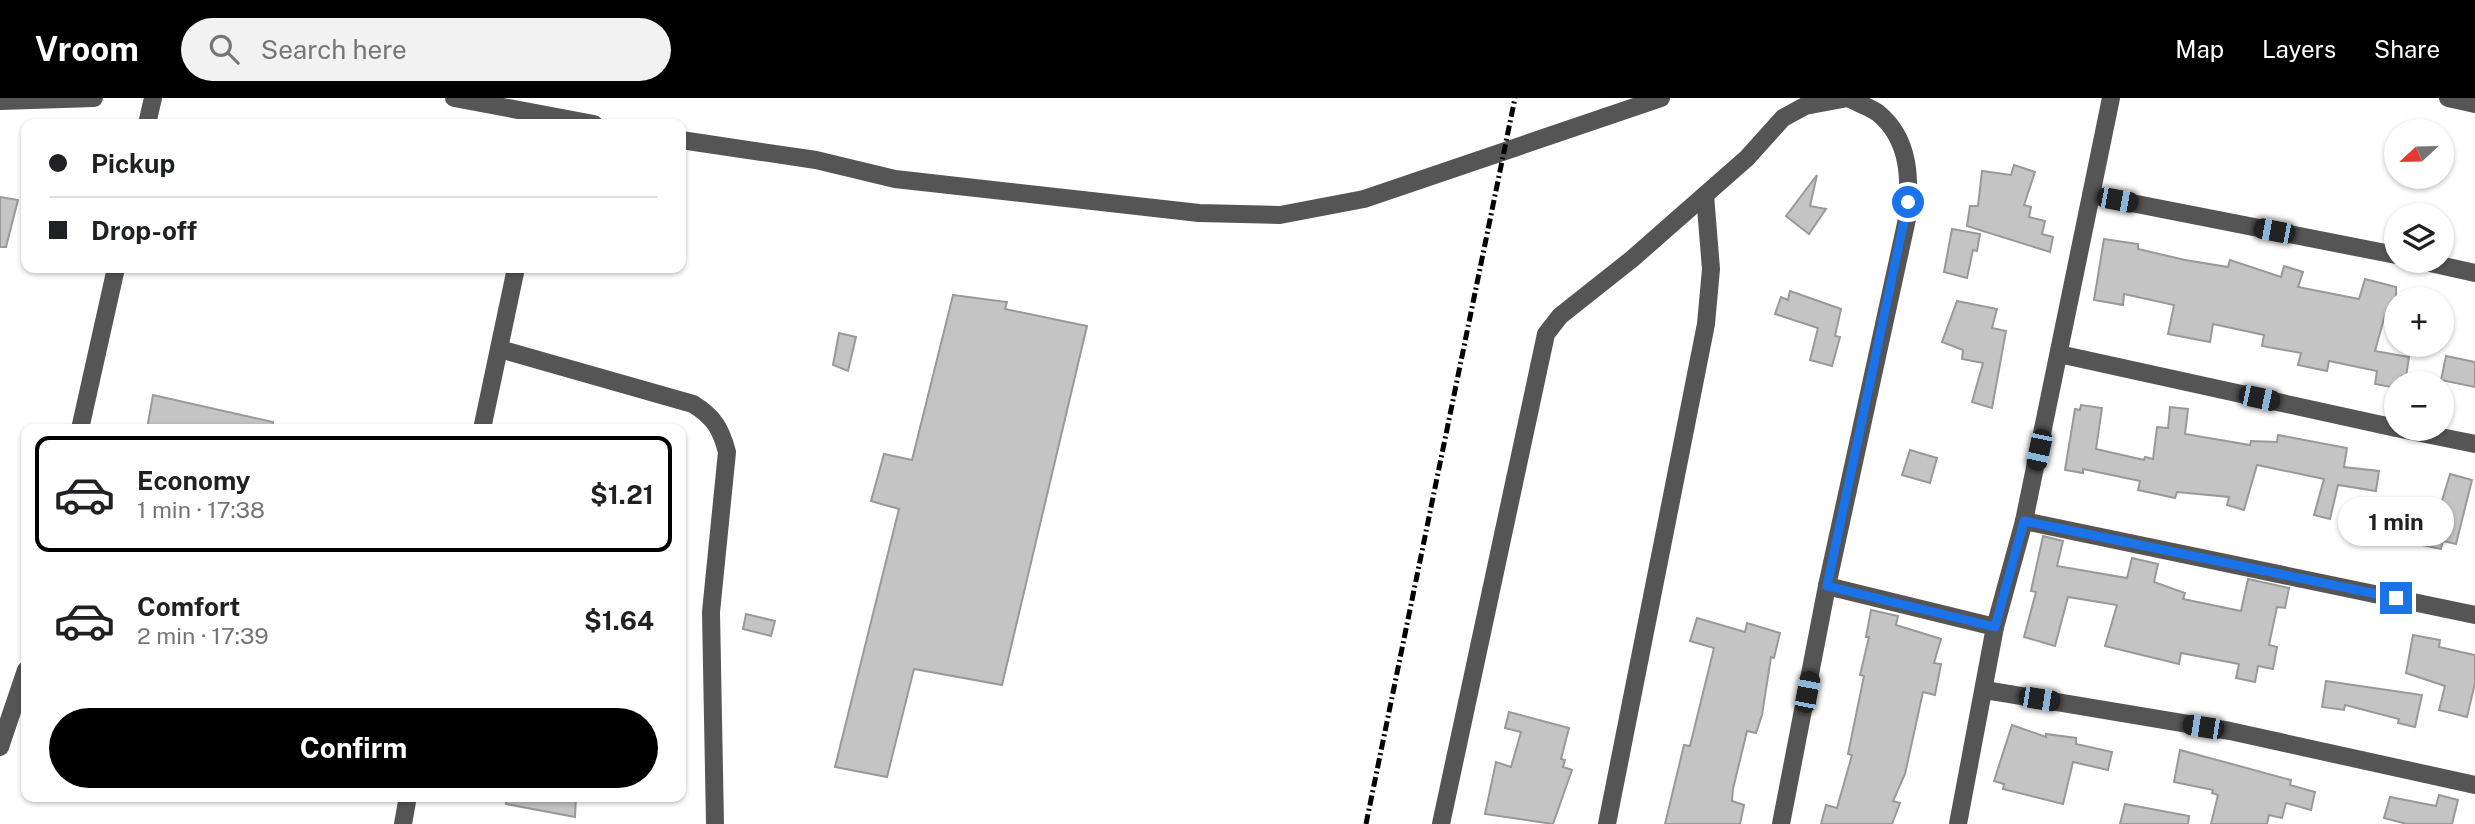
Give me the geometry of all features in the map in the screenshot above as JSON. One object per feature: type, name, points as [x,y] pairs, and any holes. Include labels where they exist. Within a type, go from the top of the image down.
[{"type":"street","points":[[0,101],[94,98]]},
{"type":"street","points":[[148,119],[153,98]]},
{"type":"street","points":[[454,98],[573,119]]},
{"type":"street","points":[[686,141],[816,160],[895,178],[1238,215],[1280,215],[1331,208],[1661,98]]},
{"type":"street","points":[[1441,824],[1546,334],[1560,316],[1746,158],[1783,118],[1805,106],[1848,98],[1878,113],[1900,142],[1909,167],[1907,219],[1827,586],[1781,824]]},
{"type":"street","points":[[1958,824],[1995,627],[2024,521],[2111,98]]},
{"type":"street","points":[[2448,98],[2475,104]]},
{"type":"street","points":[[1607,824],[1706,324],[1711,269],[1705,195]]},
{"type":"street","points":[[2091,195],[2384,253]]},
{"type":"street","points":[[2454,268],[2475,273]]},
{"type":"street","points":[[81,424],[115,273]]},
{"type":"street","points":[[483,424],[515,273]]},
{"type":"street","points":[[500,349],[693,404],[707,413],[720,429],[727,452],[711,612],[715,824]]},
{"type":"street","points":[[2059,355],[2384,425]]},
{"type":"street","points":[[2454,440],[2475,444]]},
{"type":"street","points":[[2024,521],[2475,615]]},
{"type":"street","points":[[1827,586],[1995,627]]},
{"type":"street","points":[[0,747],[21,685]]},
{"type":"street","points":[[1985,690],[2230,731],[2475,785]]},
{"type":"street","points":[[403,824],[407,802]]},
{"type":"building","points":[[2014,165],[2035,172],[2024,205],[2031,207],[2029,217],[2045,221],[2042,234],[2053,237],[2050,252],[1967,226],[1970,206],[1978,206],[1982,171],[2011,175]]},
{"type":"building","points":[[1817,175],[1810,206],[1826,209],[1809,234],[1786,216]]},
{"type":"building","points":[[0,197],[18,200],[6,247],[0,247]]},
{"type":"building","points":[[1952,229],[1980,234],[1977,251],[1973,250],[1967,278],[1944,272]]},
{"type":"building","points":[[2104,239],[2138,244],[2138,249],[2185,260],[2228,267],[2230,260],[2281,277],[2284,266],[2303,272],[2298,287],[2359,299],[2365,279],[2396,287],[2384,287],[2384,319],[2375,351],[2384,353],[2384,357],[2409,357],[2407,371],[2384,371],[2384,386],[2375,384],[2377,371],[2329,361],[2327,371],[2298,365],[2301,353],[2262,346],[2264,335],[2213,324],[2210,342],[2168,334],[2174,305],[2124,294],[2123,305],[2094,300]]},
{"type":"building","points":[[1790,291],[1841,309],[1835,336],[1840,337],[1832,366],[1810,360],[1818,328],[1775,314],[1781,297],[1788,300]]},
{"type":"building","points":[[953,295],[1007,302],[1005,309],[1087,326],[1002,685],[914,669],[887,777],[835,767],[899,509],[871,501],[884,454],[912,460]]},
{"type":"building","points":[[1957,301],[1997,309],[1992,328],[2006,331],[1992,408],[1972,402],[1983,363],[1962,359],[1963,350],[1942,342]]},
{"type":"building","points":[[839,333],[856,337],[848,371],[833,365]]},
{"type":"building","points":[[2446,357],[2475,362],[2475,387],[2454,383],[2454,371],[2443,371]]},
{"type":"building","points":[[153,395],[273,422],[273,424],[148,424]]},
{"type":"building","points":[[2081,405],[2102,408],[2096,449],[2144,460],[2145,457],[2153,459],[2157,427],[2168,428],[2170,407],[2188,409],[2185,434],[2250,445],[2251,441],[2277,442],[2278,435],[2347,448],[2344,467],[2379,471],[2376,491],[2338,485],[2330,519],[2314,515],[2324,479],[2257,465],[2244,510],[2227,505],[2229,497],[2177,492],[2175,498],[2138,490],[2140,481],[2083,469],[2083,473],[2065,470],[2075,409],[2080,410]]},
{"type":"building","points":[[1910,450],[1937,458],[1930,483],[1902,475]]},
{"type":"building","points":[[2450,474],[2472,480],[2456,544],[2443,541],[2441,549],[2390,538],[2395,514],[2436,521]]},
{"type":"building","points":[[2043,536],[2063,541],[2057,566],[2127,578],[2132,558],[2158,564],[2154,582],[2185,593],[2183,599],[2241,611],[2248,579],[2289,588],[2285,608],[2277,607],[2269,645],[2277,647],[2273,669],[2258,666],[2255,682],[2236,678],[2239,664],[2181,653],[2179,664],[2105,646],[2117,605],[2068,597],[2055,646],[2024,637],[2036,592],[2031,591]]},
{"type":"building","points":[[1871,610],[1898,616],[1896,625],[1941,639],[1934,663],[1941,664],[1935,695],[1923,692],[1905,774],[1893,801],[1900,803],[1892,824],[1821,824],[1826,805],[1837,808],[1852,755],[1848,754],[1864,676],[1860,675],[1869,637],[1866,637]]},
{"type":"building","points":[[746,614],[775,621],[771,636],[743,629]]},
{"type":"building","points":[[1697,618],[1745,632],[1747,623],[1780,633],[1774,658],[1771,657],[1762,715],[1756,733],[1747,731],[1733,789],[1732,801],[1744,805],[1740,824],[1665,824],[1684,745],[1690,746],[1714,648],[1690,641]]},
{"type":"building","points":[[2413,635],[2440,640],[2439,647],[2475,655],[2475,683],[2467,717],[2439,710],[2445,686],[2406,673]]},
{"type":"building","points":[[2326,681],[2422,695],[2415,727],[2398,723],[2399,719],[2345,705],[2344,710],[2322,707]]},
{"type":"building","points":[[1509,712],[1569,728],[1561,759],[1565,760],[1563,767],[1572,770],[1553,824],[1485,814],[1496,762],[1511,767],[1521,732],[1505,728]]},
{"type":"building","points":[[2012,725],[2046,737],[2046,734],[2076,738],[2076,744],[2112,752],[2108,770],[2073,762],[2063,804],[2003,789],[2004,784],[1994,781]]},
{"type":"building","points":[[2180,750],[2291,780],[2290,785],[2315,792],[2311,810],[2286,803],[2282,818],[2269,815],[2267,824],[2211,824],[2218,795],[2212,793],[2213,790],[2174,782]]},
{"type":"building","points":[[2439,795],[2458,800],[2452,824],[2407,824],[2384,818],[2390,797],[2436,806]]},
{"type":"building","points":[[576,802],[575,817],[506,804]]},
{"type":"building","points":[[2125,804],[2189,816],[2188,824],[2120,824]]},
{"type":"railway","points":[[1366,824],[1515,98]]},
{"type":"route","points":[[1908,202],[1907,219],[1827,586],[1995,627],[2024,521],[2396,598]]}]
